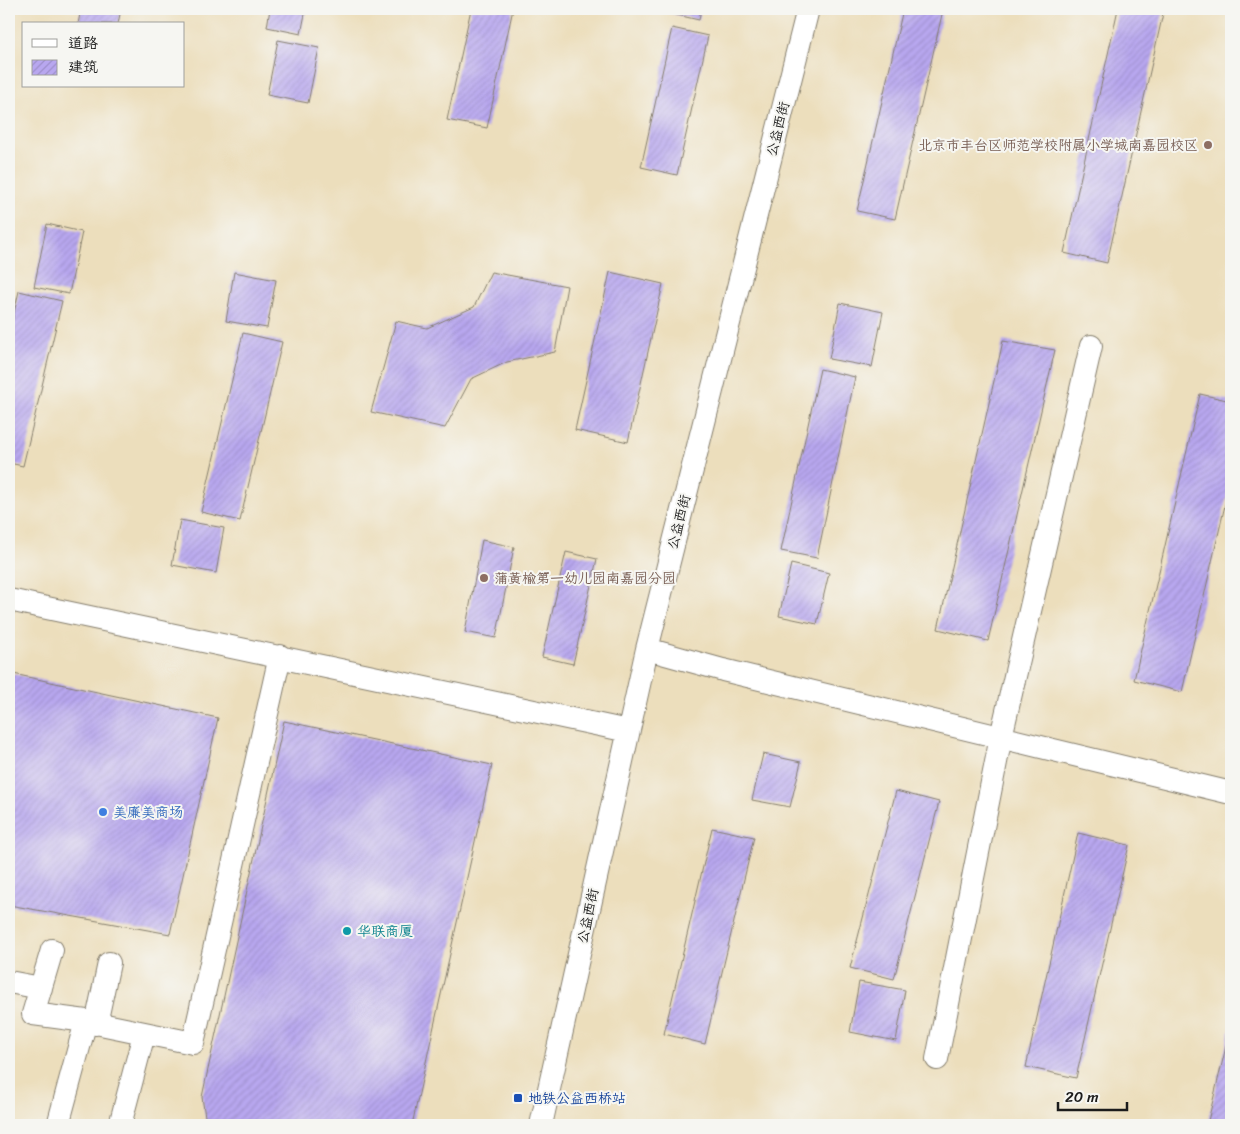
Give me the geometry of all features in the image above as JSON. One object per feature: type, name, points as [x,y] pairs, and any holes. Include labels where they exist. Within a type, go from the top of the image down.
[{"type":"street","name":"公益西街","points":[[541,1125],[647,649],[808,9]]},
{"type":"street","points":[[937,1059],[1001,737],[1091,346]]},
{"type":"street","points":[[9,600],[628,731]]},
{"type":"street","points":[[647,649],[723,670],[1231,793]]},
{"type":"street","points":[[52,950],[33,1014],[193,1043],[280,656]]},
{"type":"street","points":[[58,1125],[109,964]]},
{"type":"street","points":[[9,982],[41,988]]},
{"type":"street","points":[[120,1125],[144,1034]]},
{"type":"building","points":[[81,9],[121,9],[118,22],[78,22]]},
{"type":"building","points":[[270,9],[306,9],[301,34],[267,27]]},
{"type":"building","points":[[471,9],[513,9],[487,128],[447,120]]},
{"type":"building","points":[[665,9],[701,9],[699,20],[664,12]]},
{"type":"building","points":[[903,9],[943,10],[895,219],[857,211]]},
{"type":"building","points":[[1118,9],[1164,9],[1107,263],[1064,253]]},
{"type":"building","points":[[672,28],[708,36],[677,175],[641,167]]},
{"type":"building","points":[[278,40],[319,48],[308,103],[267,95]]},
{"type":"building","points":[[47,224],[82,232],[69,294],[34,287]]},
{"type":"building","points":[[234,272],[276,280],[267,328],[226,321]]},
{"type":"building","points":[[491,272],[567,286],[555,352],[507,362],[471,379],[445,428],[371,412],[396,321],[427,328],[474,307]]},
{"type":"building","points":[[610,272],[663,284],[628,442],[575,430]]},
{"type":"building","points":[[19,291],[62,301],[23,466],[9,463],[9,335]]},
{"type":"building","points":[[840,303],[883,312],[872,367],[829,359]]},
{"type":"building","points":[[243,333],[282,342],[240,521],[201,512]]},
{"type":"building","points":[[1003,341],[1055,350],[988,641],[938,629]]},
{"type":"building","points":[[820,369],[855,377],[817,558],[781,551]]},
{"type":"building","points":[[1200,394],[1231,401],[1231,479],[1182,692],[1134,680]]},
{"type":"building","points":[[180,520],[224,528],[216,573],[172,565]]},
{"type":"building","points":[[482,540],[514,547],[496,638],[465,632]]},
{"type":"building","points":[[566,552],[597,559],[573,664],[542,657]]},
{"type":"building","points":[[791,564],[829,573],[817,624],[779,616]]},
{"type":"building","name":"美廉美商场","points":[[9,673],[218,718],[170,934],[9,905]]},
{"type":"building","name":"华联商厦","points":[[284,721],[492,765],[412,1125],[208,1125],[206,1123],[202,1097]]},
{"type":"building","points":[[763,754],[801,762],[790,807],[752,800]]},
{"type":"building","points":[[896,791],[939,802],[894,979],[850,968]]},
{"type":"building","points":[[712,828],[754,837],[705,1044],[664,1034]]},
{"type":"building","points":[[1078,833],[1129,845],[1076,1078],[1026,1067]]},
{"type":"building","points":[[859,982],[905,990],[896,1041],[850,1032]]},
{"type":"building","points":[[1231,1026],[1231,1125],[1207,1125]]},
{"type":"place","name":"北京市丰台区师范学校附属小学城南嘉园校区","points":[[1208,145]]},
{"type":"place","name":"蒲黄榆第一幼儿园南嘉园分园","points":[[484,578]]},
{"type":"place","name":"美廉美商场","points":[[103,812]]},
{"type":"place","name":"华联商厦","points":[[347,931]]},
{"type":"place","name":"地铁公益西桥站","points":[[518,1098]]}]
